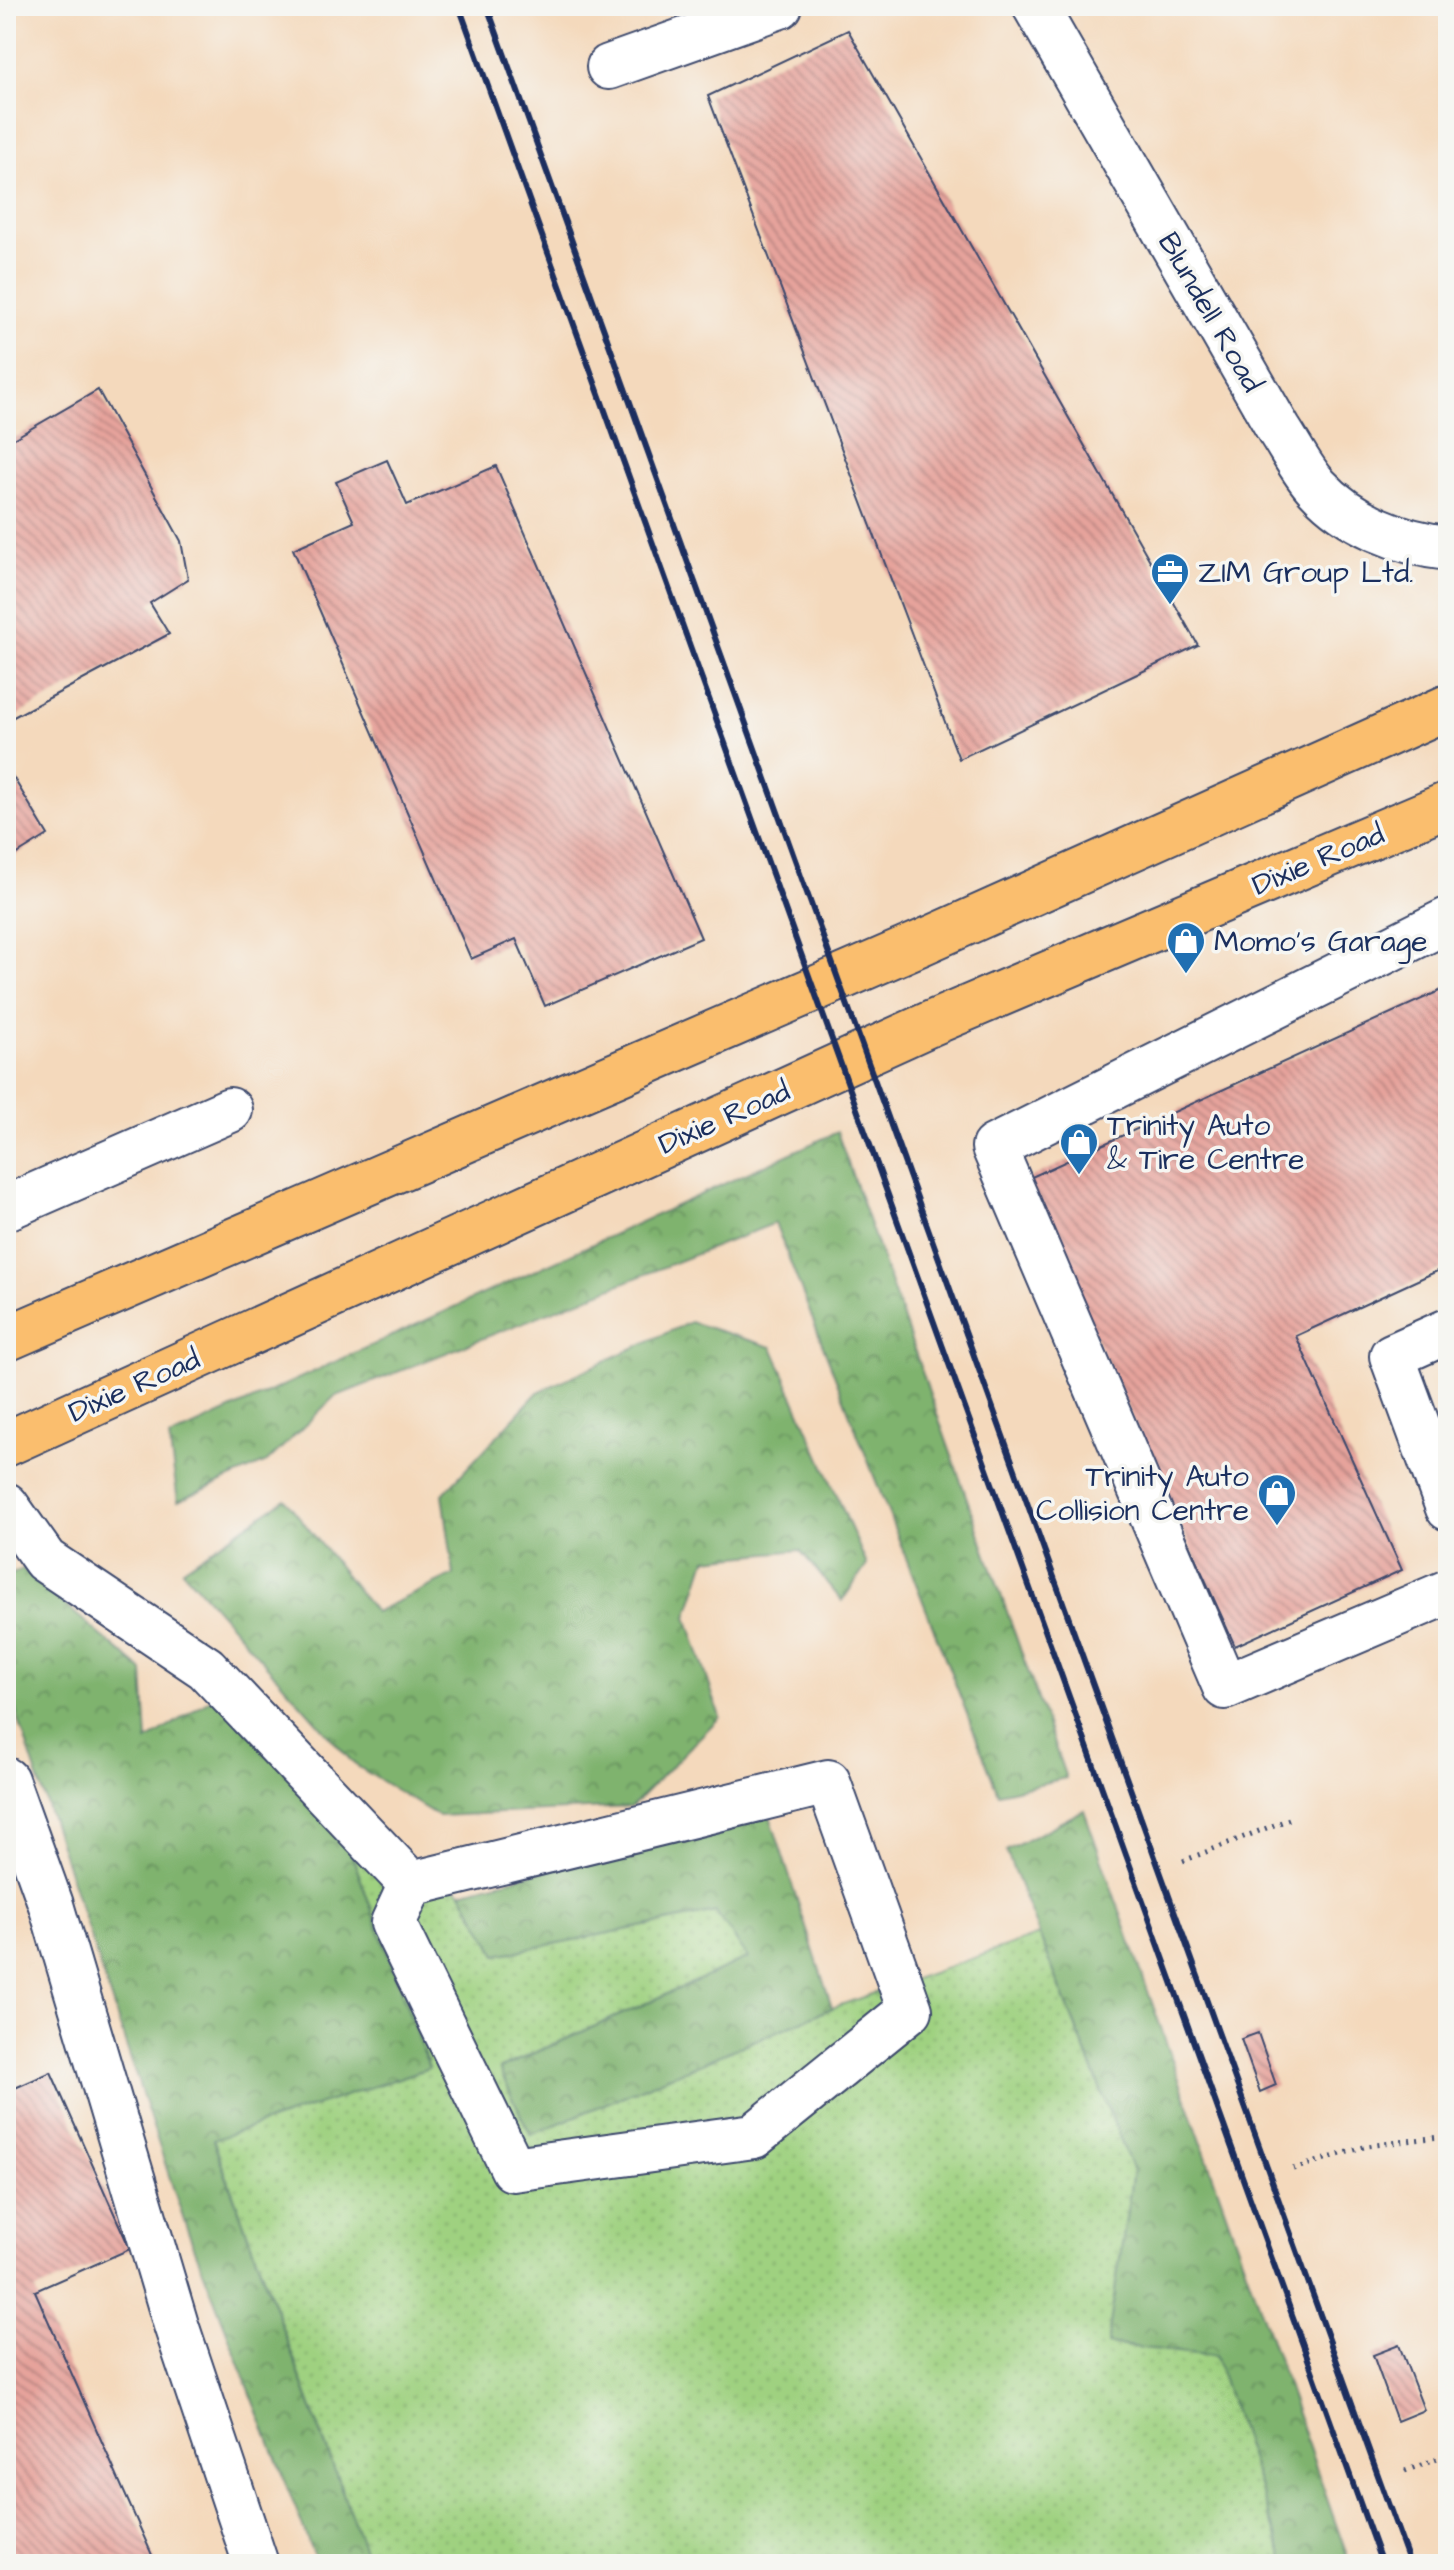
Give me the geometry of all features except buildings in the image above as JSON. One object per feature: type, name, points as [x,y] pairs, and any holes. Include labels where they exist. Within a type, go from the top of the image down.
[{"type":"main road","points":[[6,1339],[877,962],[1448,707]]},
{"type":"main road","name":"Dixie Road","points":[[6,1444],[932,1023],[1448,804]]},
{"type":"street","points":[[609,67],[780,6]]},
{"type":"street","name":"Blundell Road","points":[[1035,6],[1279,430],[1317,487],[1368,526],[1414,545],[1448,548]]},
{"type":"street","points":[[1448,920],[994,1147],[1225,1687],[1448,1592]]},
{"type":"street","points":[[6,1208],[230,1110]]},
{"type":"street","points":[[1448,1331],[1392,1356],[1448,1508]]},
{"type":"street","points":[[6,1505],[45,1560],[206,1668],[411,1884]]},
{"type":"street","points":[[6,1780],[51,1905],[176,2325],[256,2564]]},
{"type":"street","points":[[828,1782],[910,2010],[754,2136],[513,2169],[393,1923],[411,1884],[828,1782]]},
{"type":"path","points":[[1183,1861],[1292,1818]]},
{"type":"path","points":[[1293,2169],[1367,2146],[1448,2136]]},
{"type":"path","points":[[1405,2471],[1448,2455]]},
{"type":"green space","points":[[837,1132],[1066,1778],[998,1793],[775,1223],[334,1397],[267,1462],[178,1501],[169,1438]]},
{"type":"green space","points":[[690,1322],[772,1347],[867,1565],[842,1601],[800,1550],[706,1559],[687,1617],[720,1717],[631,1807],[438,1816],[354,1764],[182,1570],[285,1499],[375,1612],[454,1575],[443,1494],[538,1392]]},
{"type":"green space","points":[[23,1569],[143,1671],[147,1741],[229,1687],[337,1814],[429,2068],[213,2140],[369,2564],[317,2564],[184,2221],[6,1681],[6,1577]]},
{"type":"green space","points":[[1084,1810],[1350,2564],[1286,2564],[1215,2356],[1107,2344],[1133,2171],[1006,1851]]},
{"type":"green space","points":[[769,1813],[832,2008],[531,2135],[499,2069],[748,1958],[716,1912],[497,1955],[461,1892]]},
{"type":"green space","points":[[337,1814],[461,1892],[497,1955],[717,1912],[749,1958],[500,2068],[531,2135],[832,2008],[1039,1935],[1133,2171],[1108,2344],[1215,2356],[1286,2564],[369,2564],[213,2139],[429,2068]]},
{"type":"railway","points":[[459,6],[1382,2564]]},
{"type":"railway","points":[[487,6],[1410,2564]]},
{"type":"place","name":"ZIM Group Ltd.","points":[[1170,606]]},
{"type":"place","name":"Momo’s Garage","points":[[1186,975]]},
{"type":"place","name":"Trinity Auto & Tire Centre","points":[[1079,1176]]},
{"type":"place","name":"Trinity Auto Collision Centre","points":[[1277,1527]]}]
